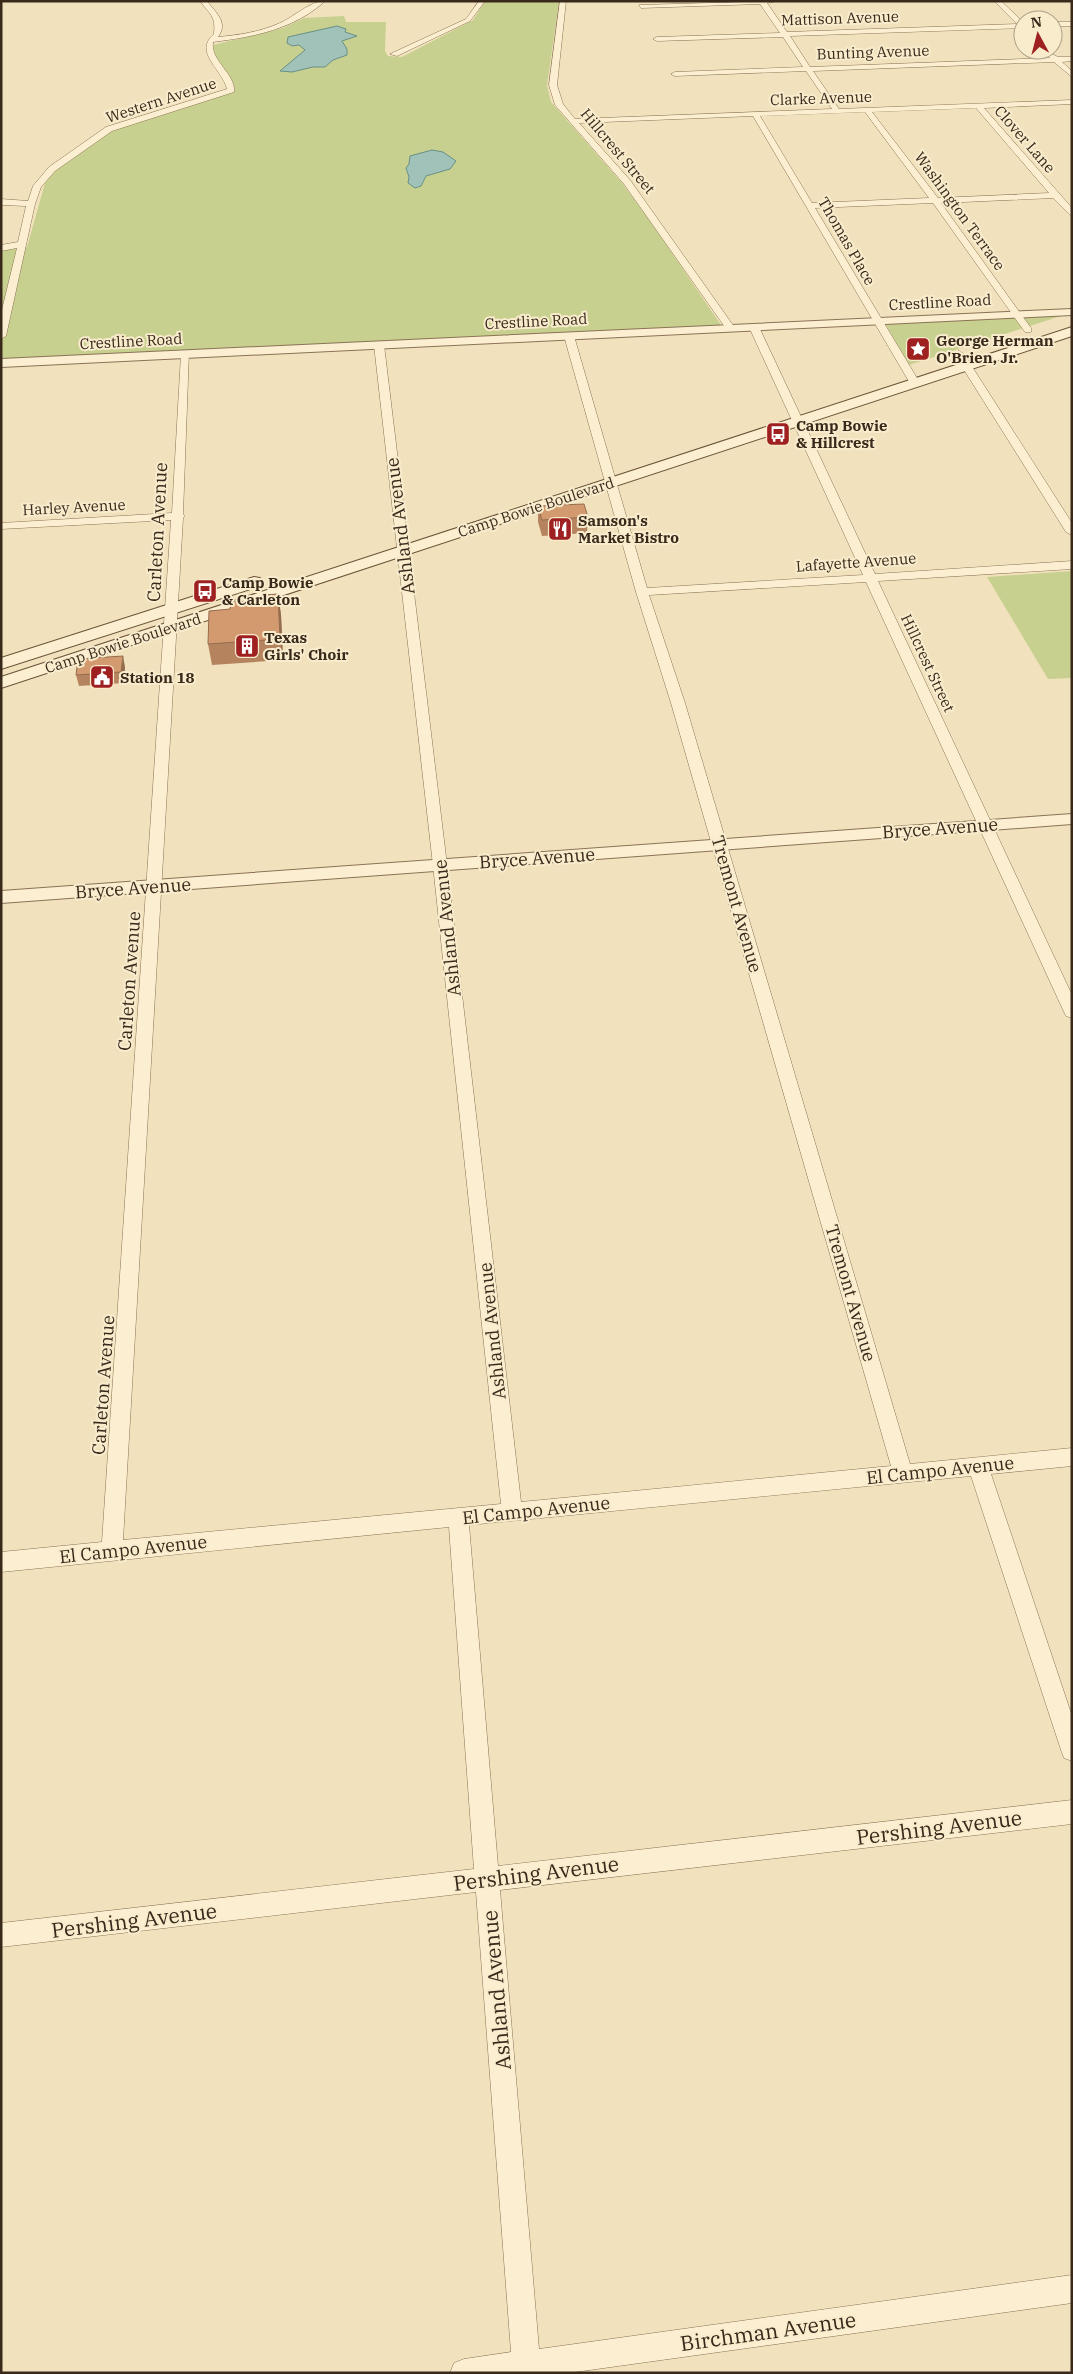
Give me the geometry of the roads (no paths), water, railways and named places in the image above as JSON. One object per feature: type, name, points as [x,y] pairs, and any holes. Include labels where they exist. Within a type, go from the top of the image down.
[{"type":"main road","name":"Camp Bowie Boulevard","points":[[963,360],[1028,330],[1072,317]]},
{"type":"main road","name":"Camp Bowie Boulevard","points":[[1,683],[402,551],[609,475],[963,360],[1072,331]]},
{"type":"main road","name":"Camp Bowie Boulevard","points":[[588,473],[609,475]]},
{"type":"main road","points":[[382,540],[419,528]]},
{"type":"main road","name":"Camp Bowie Boulevard","points":[[1,664],[271,576]]},
{"type":"main road","points":[[51,648],[64,662]]},
{"type":"street","points":[[203,1],[216,13],[218,18],[217,34],[210,40]]},
{"type":"street","points":[[210,40],[242,37],[280,28],[322,1]]},
{"type":"street","points":[[394,54],[468,20],[476,13],[482,1]]},
{"type":"street","name":"Hillcrest Street","points":[[564,1],[553,85],[559,105],[627,182],[730,328]]},
{"type":"street","points":[[763,1],[837,111]]},
{"type":"street","points":[[641,6],[774,1]]},
{"type":"street","points":[[997,1],[1013,16]]},
{"type":"street","name":"Mattison Avenue","points":[[657,39],[1013,26]]},
{"type":"street","name":"Western Avenue","points":[[1,336],[31,204],[37,186],[52,169],[109,129],[230,91],[232,87],[211,54],[208,45],[210,40]]},
{"type":"street","points":[[1056,60],[1072,75]]},
{"type":"street","name":"Bunting Avenue","points":[[675,74],[1056,60]]},
{"type":"street","name":"Clarke Avenue","points":[[572,121],[1072,102]]},
{"type":"street","name":"Clover Lane","points":[[978,106],[1072,214]]},
{"type":"street","name":"Washington Terrace","points":[[867,110],[936,200],[1028,330]]},
{"type":"street","name":"Thomas Place","points":[[754,114],[911,377]]},
{"type":"street","points":[[810,206],[1055,194]]},
{"type":"street","points":[[1,202],[31,204]]},
{"type":"street","points":[[1,248],[22,244]]},
{"type":"street","name":"Crestline Road","points":[[1,363],[1072,312]]},
{"type":"street","name":"Hillcrest Street","points":[[754,327],[1072,1012]]},
{"type":"street","name":"Tremont Avenue","points":[[569,336],[642,592],[678,702],[904,1474]]},
{"type":"street","name":"Ashland Avenue","points":[[379,345],[440,865],[512,1512]]},
{"type":"street","name":"Carleton Avenue","points":[[112,1551],[179,516],[186,354]]},
{"type":"street","points":[[963,360],[1072,532]]},
{"type":"street","name":"Harley Avenue","points":[[1,526],[179,516]]},
{"type":"street","name":"Lafayette Avenue","points":[[642,592],[1072,565]]},
{"type":"street","name":"Bryce Avenue","points":[[1,897],[1072,819]]},
{"type":"street","name":"El Campo Avenue","points":[[1,1562],[1072,1457]]},
{"type":"street","points":[[978,1466],[1072,1750]]},
{"type":"street","name":"Ashland Avenue","points":[[458,1517],[527,2369]]},
{"type":"street","name":"Pershing Avenue","points":[[1,1936],[1072,1812]]},
{"type":"street","name":"Birchman Avenue","points":[[464,2373],[527,2369],[1072,2289]]},
{"type":"water","points":[[337,26],[346,29],[345,32],[357,36],[342,41],[347,49],[347,55],[333,60],[325,67],[313,67],[292,72],[280,71],[305,50],[299,45],[292,46],[287,43],[288,37]]},
{"type":"water","points":[[432,150],[443,152],[456,161],[450,169],[426,176],[421,186],[415,188],[408,183],[409,177],[406,168],[409,164],[410,156]]},
{"type":"place","name":"George Herman O'Brien, Jr.","points":[[918,349]]},
{"type":"place","name":"Camp Bowie & Hillcrest","points":[[778,434]]},
{"type":"place","name":"Samson's Market Bistro","points":[[560,529]]},
{"type":"place","name":"Camp Bowie & Carleton","points":[[205,591]]},
{"type":"place","name":"Texas Girls' Choir","points":[[247,646]]},
{"type":"place","name":"Station 18","points":[[102,677]]}]
